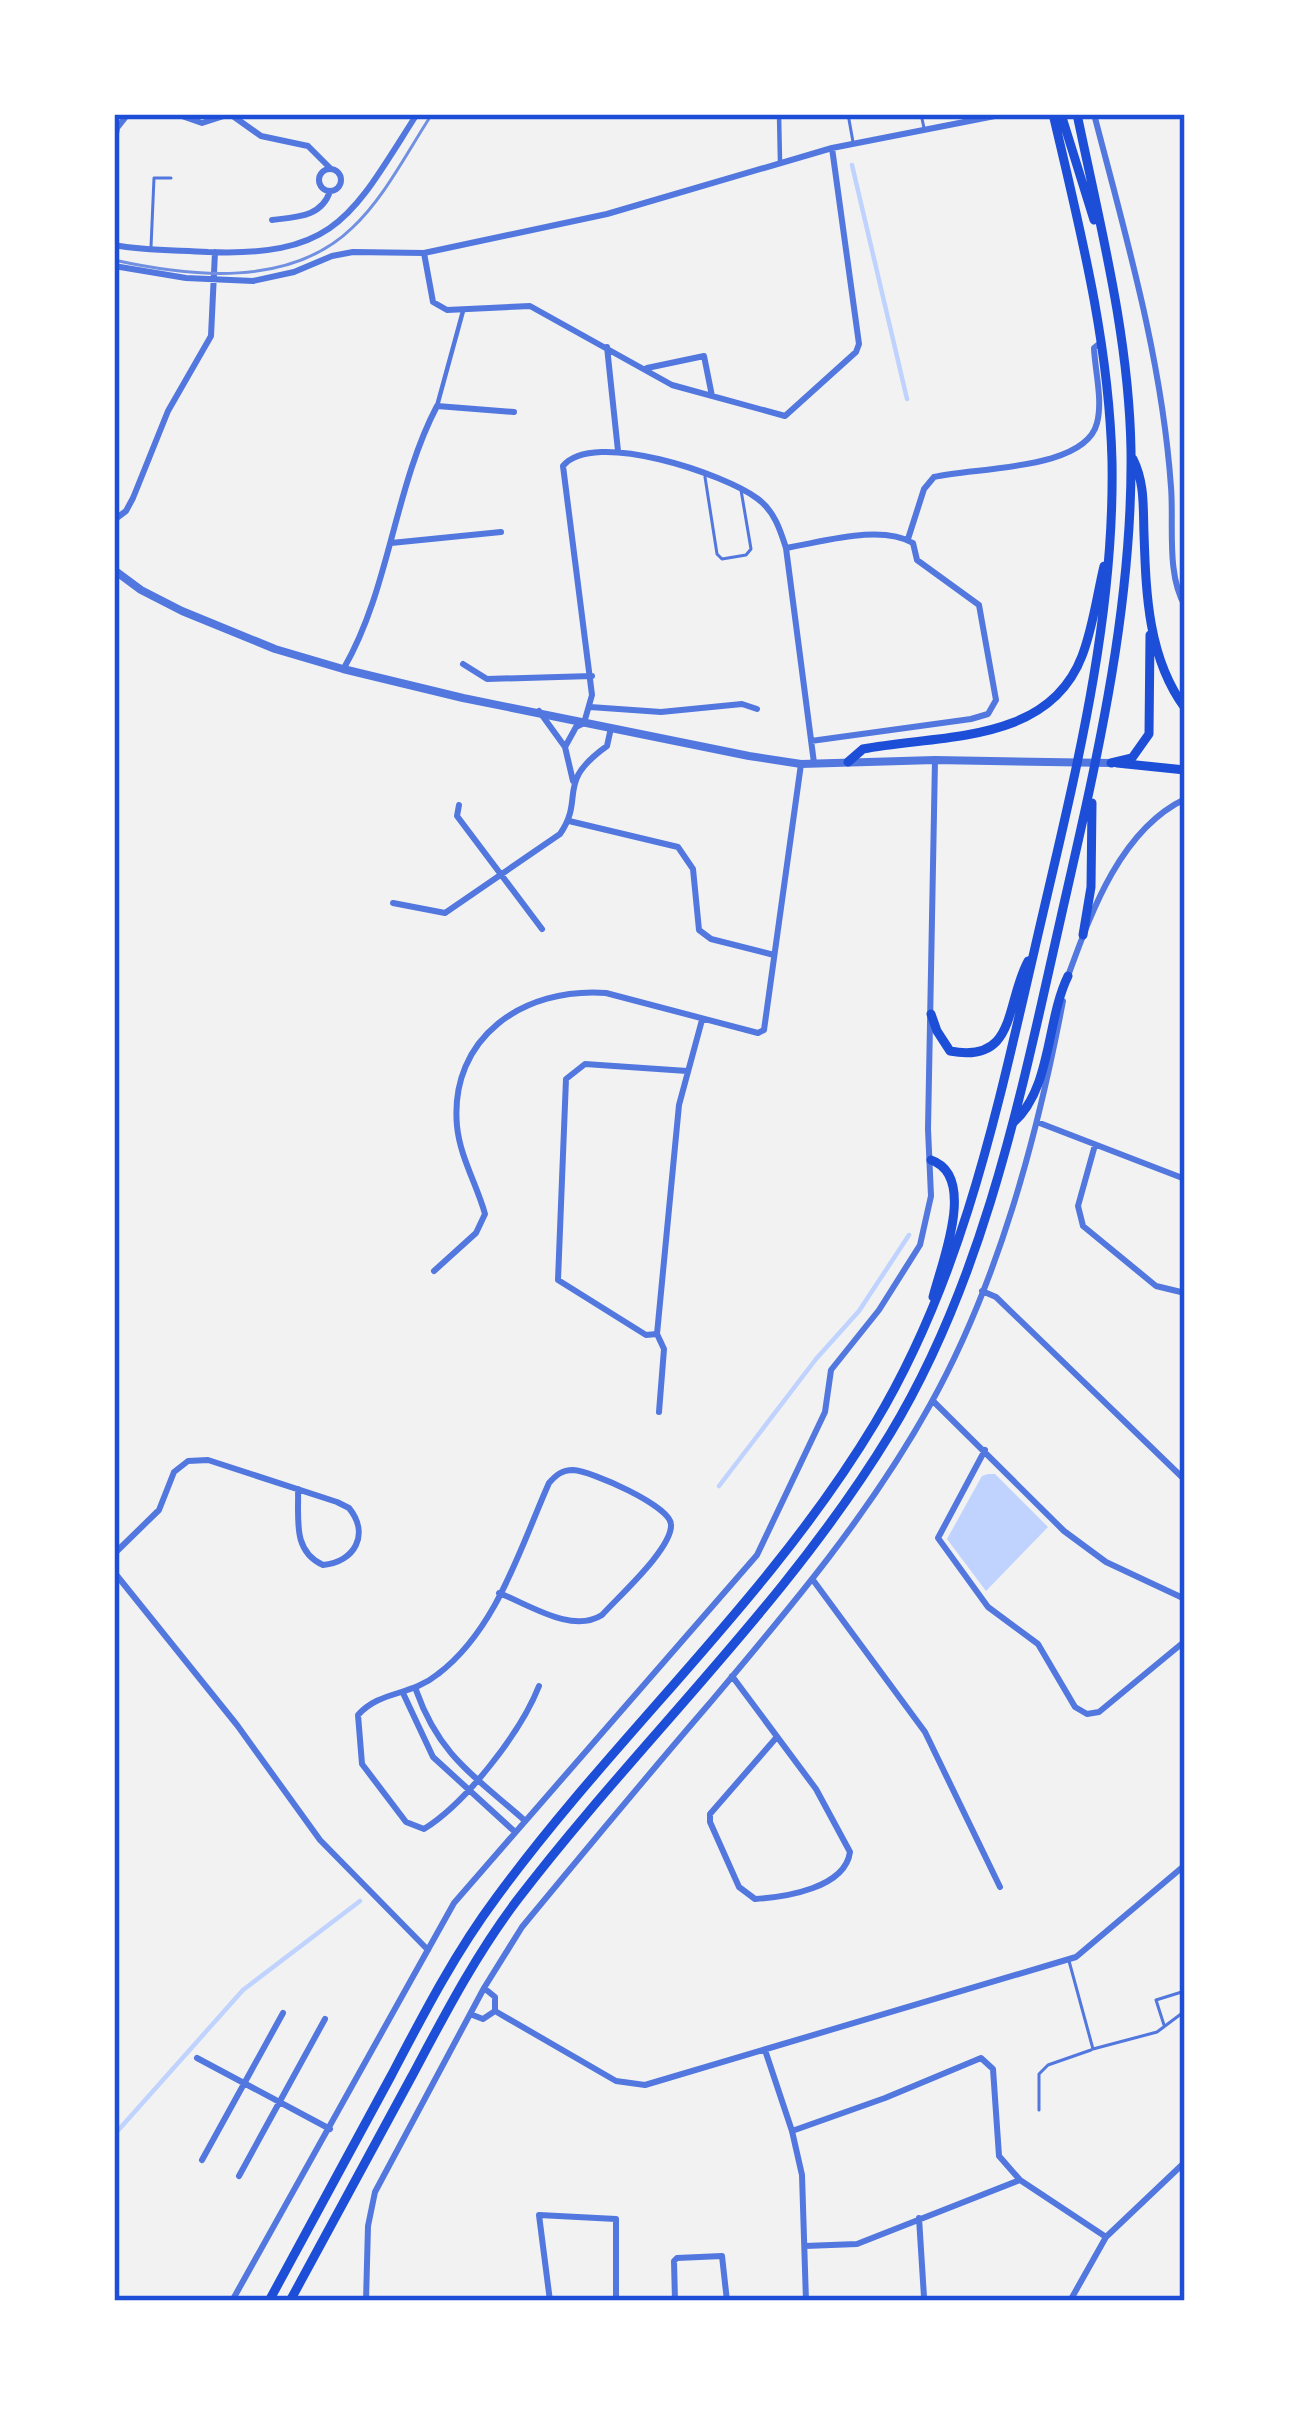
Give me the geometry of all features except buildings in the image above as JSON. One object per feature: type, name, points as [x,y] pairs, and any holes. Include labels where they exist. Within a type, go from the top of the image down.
[{"type":"main road","points":[[1057,114],[1104,241]]},
{"type":"main road","points":[[269,2301],[472,1932],[527,1859],[804,1531],[878,1419],[925,1330],[980,1177],[1104,626],[1111,537],[1111,432],[1096,295],[1057,114]]},
{"type":"main road","points":[[290,2301],[449,2007],[501,1922],[805,1560],[885,1442],[941,1339],[964,1284],[1013,1123],[1099,748],[1125,605],[1131,454],[1121,335],[1077,114]]},
{"type":"main road","points":[[1131,454],[1142,477],[1151,626],[1162,667],[1185,708]]},
{"type":"main road","points":[[848,762],[863,749],[1017,724],[1048,704],[1081,659],[1111,537]]},
{"type":"main road","points":[[1112,763],[1132,758],[1149,734],[1151,626]]},
{"type":"main road","points":[[1112,763],[1185,770]]},
{"type":"main road","points":[[1084,935],[1091,887],[1091,784]]},
{"type":"main road","points":[[931,1014],[950,1051],[968,1054],[989,1049],[1005,1030],[1022,972],[1034,952]]},
{"type":"main road","points":[[1013,1123],[1026,1112],[1039,1079],[1068,976]]},
{"type":"main road","points":[[925,1330],[956,1209],[949,1177],[932,1160]]},
{"type":"street","points":[[114,145],[117,128],[128,114]]},
{"type":"street","points":[[176,114],[202,123],[230,114],[261,136],[308,146],[331,170]]},
{"type":"street","points":[[114,244],[273,252],[309,242],[361,197],[417,114]]},
{"type":"street","points":[[778,114],[780,162]]},
{"type":"street","points":[[114,266],[216,280],[271,278],[353,252],[424,253],[607,214],[832,148],[1005,114]]},
{"type":"street","points":[[1094,114],[1150,329],[1172,496],[1175,570],[1185,606]]},
{"type":"street","points":[[424,253],[433,302],[448,310],[530,306],[672,385],[785,416],[860,344],[832,148]]},
{"type":"street","points":[[272,220],[320,209],[341,182],[338,172],[331,170],[324,171],[320,180],[330,191]]},
{"type":"street","points":[[114,520],[133,498],[168,411],[206,347],[213,322],[215,252]]},
{"type":"street","points":[[343,669],[391,543],[464,311]]},
{"type":"street","points":[[908,539],[923,489],[934,477],[1063,457],[1088,440],[1097,424],[1094,347],[1102,341]]},
{"type":"street","points":[[607,347],[618,451]]},
{"type":"street","points":[[644,368],[704,356],[712,396]]},
{"type":"street","points":[[437,406],[514,412]]},
{"type":"street","points":[[565,747],[590,707],[592,676],[563,466],[572,458],[618,451],[740,488],[769,509],[786,548],[814,763]]},
{"type":"street","points":[[1172,496],[1185,494]]},
{"type":"street","points":[[391,543],[501,532]]},
{"type":"street","points":[[786,548],[890,534],[914,543],[917,560],[980,604],[996,700],[988,714],[971,719],[812,741]]},
{"type":"street","points":[[114,570],[182,611],[275,649],[463,698],[611,728],[801,764],[1112,763]]},
{"type":"street","points":[[464,664],[487,679],[592,676]]},
{"type":"street","points":[[590,707],[661,712],[742,704],[757,709]]},
{"type":"street","points":[[393,903],[445,913],[560,834],[569,821],[573,781],[565,747],[538,710]]},
{"type":"street","points":[[573,781],[584,761],[607,746],[611,728]]},
{"type":"street","points":[[232,2301],[454,1903],[757,1555],[825,1412],[831,1370],[868,1326],[920,1246],[931,1196],[934,760]]},
{"type":"street","points":[[434,1271],[476,1233],[485,1214],[458,1131],[457,1108],[473,1049],[501,1018],[539,999],[586,992],[606,993],[758,1033],[764,1030],[801,764]]},
{"type":"street","points":[[366,2301],[368,2226],[375,2192],[484,1988],[522,1927],[813,1580],[872,1501],[933,1401],[981,1291],[1036,1122],[1068,976],[1084,935],[1130,847],[1147,825],[1185,799]]},
{"type":"street","points":[[459,806],[457,816],[542,929]]},
{"type":"street","points":[[569,821],[678,847],[693,869],[699,931],[711,939],[774,955]]},
{"type":"street","points":[[659,1412],[664,1349],[657,1334],[679,1105],[702,1020]]},
{"type":"street","points":[[657,1334],[646,1335],[558,1280],[566,1079],[585,1064],[687,1071]]},
{"type":"street","points":[[1036,1122],[1185,1179]]},
{"type":"street","points":[[1095,1145],[1078,1205],[1083,1226],[1156,1286],[1185,1293]]},
{"type":"street","points":[[981,1291],[996,1297],[1185,1480]]},
{"type":"street","points":[[933,1401],[1074,1539],[1106,1562],[1185,1599]]},
{"type":"street","points":[[985,1450],[938,1538],[988,1607],[1038,1644],[1075,1708],[1088,1714],[1100,1712],[1185,1641]]},
{"type":"street","points":[[114,1555],[153,1518],[169,1479],[188,1461],[208,1460],[337,1502],[354,1513],[358,1546],[338,1564],[323,1565],[303,1550],[298,1490]]},
{"type":"street","points":[[500,1593],[573,1623],[590,1622],[602,1615],[662,1548],[672,1527],[670,1517],[658,1505],[586,1473],[558,1473],[549,1483],[500,1593],[466,1649],[416,1690],[370,1701],[358,1715],[362,1764],[402,1817],[417,1830],[428,1827],[458,1805],[527,1715],[539,1686]]},
{"type":"street","points":[[114,1573],[237,1725],[320,1840],[428,1950]]},
{"type":"street","points":[[813,1580],[925,1732],[1000,1886]]},
{"type":"street","points":[[732,1676],[826,1806],[850,1852],[845,1868],[819,1885],[755,1899],[739,1886],[710,1814],[776,1738]]},
{"type":"street","points":[[416,1690],[442,1746],[524,1820]]},
{"type":"street","points":[[403,1694],[433,1757],[514,1831]]},
{"type":"street","points":[[495,2011],[608,2077],[635,2086],[1068,1960],[1185,1865]]},
{"type":"street","points":[[470,2014],[488,2018],[495,2011],[495,1997],[484,1988]]},
{"type":"street","points":[[202,2160],[283,2013]]},
{"type":"street","points":[[239,2176],[326,2019]]},
{"type":"street","points":[[765,2050],[802,2175],[806,2301]]},
{"type":"street","points":[[197,2058],[330,2129]]},
{"type":"street","points":[[792,2131],[981,2059],[992,2068],[999,2156],[1020,2180],[1106,2237]]},
{"type":"street","points":[[1070,2301],[1106,2237],[1185,2162]]},
{"type":"street","points":[[805,2246],[857,2244],[1020,2180]]},
{"type":"street","points":[[550,2301],[539,2215],[616,2218],[616,2301]]},
{"type":"street","points":[[919,2218],[924,2297]]},
{"type":"street","points":[[675,2301],[677,2258],[722,2256],[727,2301]]},
{"type":"lane","points":[[848,114],[853,144]]},
{"type":"lane","points":[[921,114],[925,130]]},
{"type":"lane","points":[[151,249],[154,178],[171,178]]},
{"type":"lane","points":[[704,475],[717,554],[722,559],[746,555],[751,549],[740,488]]},
{"type":"lane","points":[[1068,1960],[1093,2049]]},
{"type":"lane","points":[[1164,2026],[1156,2000],[1185,1991]]},
{"type":"lane","points":[[1039,2110],[1039,2074],[1048,2065],[1164,2026],[1185,2011]]},
{"type":"water","points":[[995,1474],[1048,1527],[986,1591],[947,1539],[982,1476]]},
{"type":"waterway","points":[[852,165],[907,399]]},
{"type":"waterway","points":[[719,1486],[859,1311],[909,1235]]},
{"type":"waterway","points":[[114,2135],[243,1990],[360,1901]]},
{"type":"tram line","points":[[114,260],[207,273],[270,269],[299,261],[327,247],[364,216],[432,114]]}]
